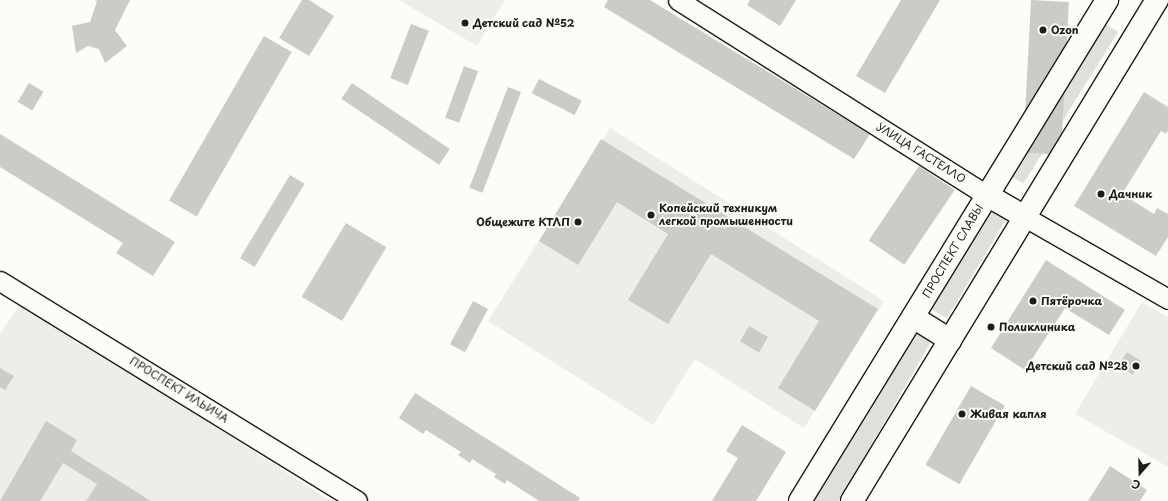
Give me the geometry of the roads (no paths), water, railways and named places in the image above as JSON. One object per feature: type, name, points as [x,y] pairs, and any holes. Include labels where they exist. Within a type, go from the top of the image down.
[{"type":"main road","name":"ПРОСПЕКТ СЛАВЫ","points":[[800,501],[1107,0]]},
{"type":"main road","points":[[852,501],[1157,0]]},
{"type":"main road","name":"УЛИЦА ГАСТЕЛЛО","points":[[987,195],[1025,217]]},
{"type":"main road","points":[[913,317],[950,340]]},
{"type":"street","name":"УЛИЦА ГАСТЕЛЛО","points":[[678,0],[987,195]]},
{"type":"street","name":"УЛИЦА ГАСТЕЛЛО","points":[[1025,217],[1168,299]]},
{"type":"street","name":"ПРОСПЕКТ ИЛЬИЧА","points":[[0,281],[357,501]]},
{"type":"place","name":"Детский сад №52","points":[[465,23]]},
{"type":"place","name":"Ozon","points":[[1043,30]]},
{"type":"place","name":"Дачник","points":[[1101,194]]},
{"type":"place","name":"Копейский техникум легкой промышенности","points":[[651,215]]},
{"type":"place","name":"Общежите КТЛП","points":[[578,222]]},
{"type":"place","name":"Пятёрочка","points":[[1033,301]]},
{"type":"place","name":"Поликлиника","points":[[991,327]]},
{"type":"place","name":"Детский сад №28","points":[[1136,366]]},
{"type":"place","name":"Живая капля","points":[[962,414]]}]
